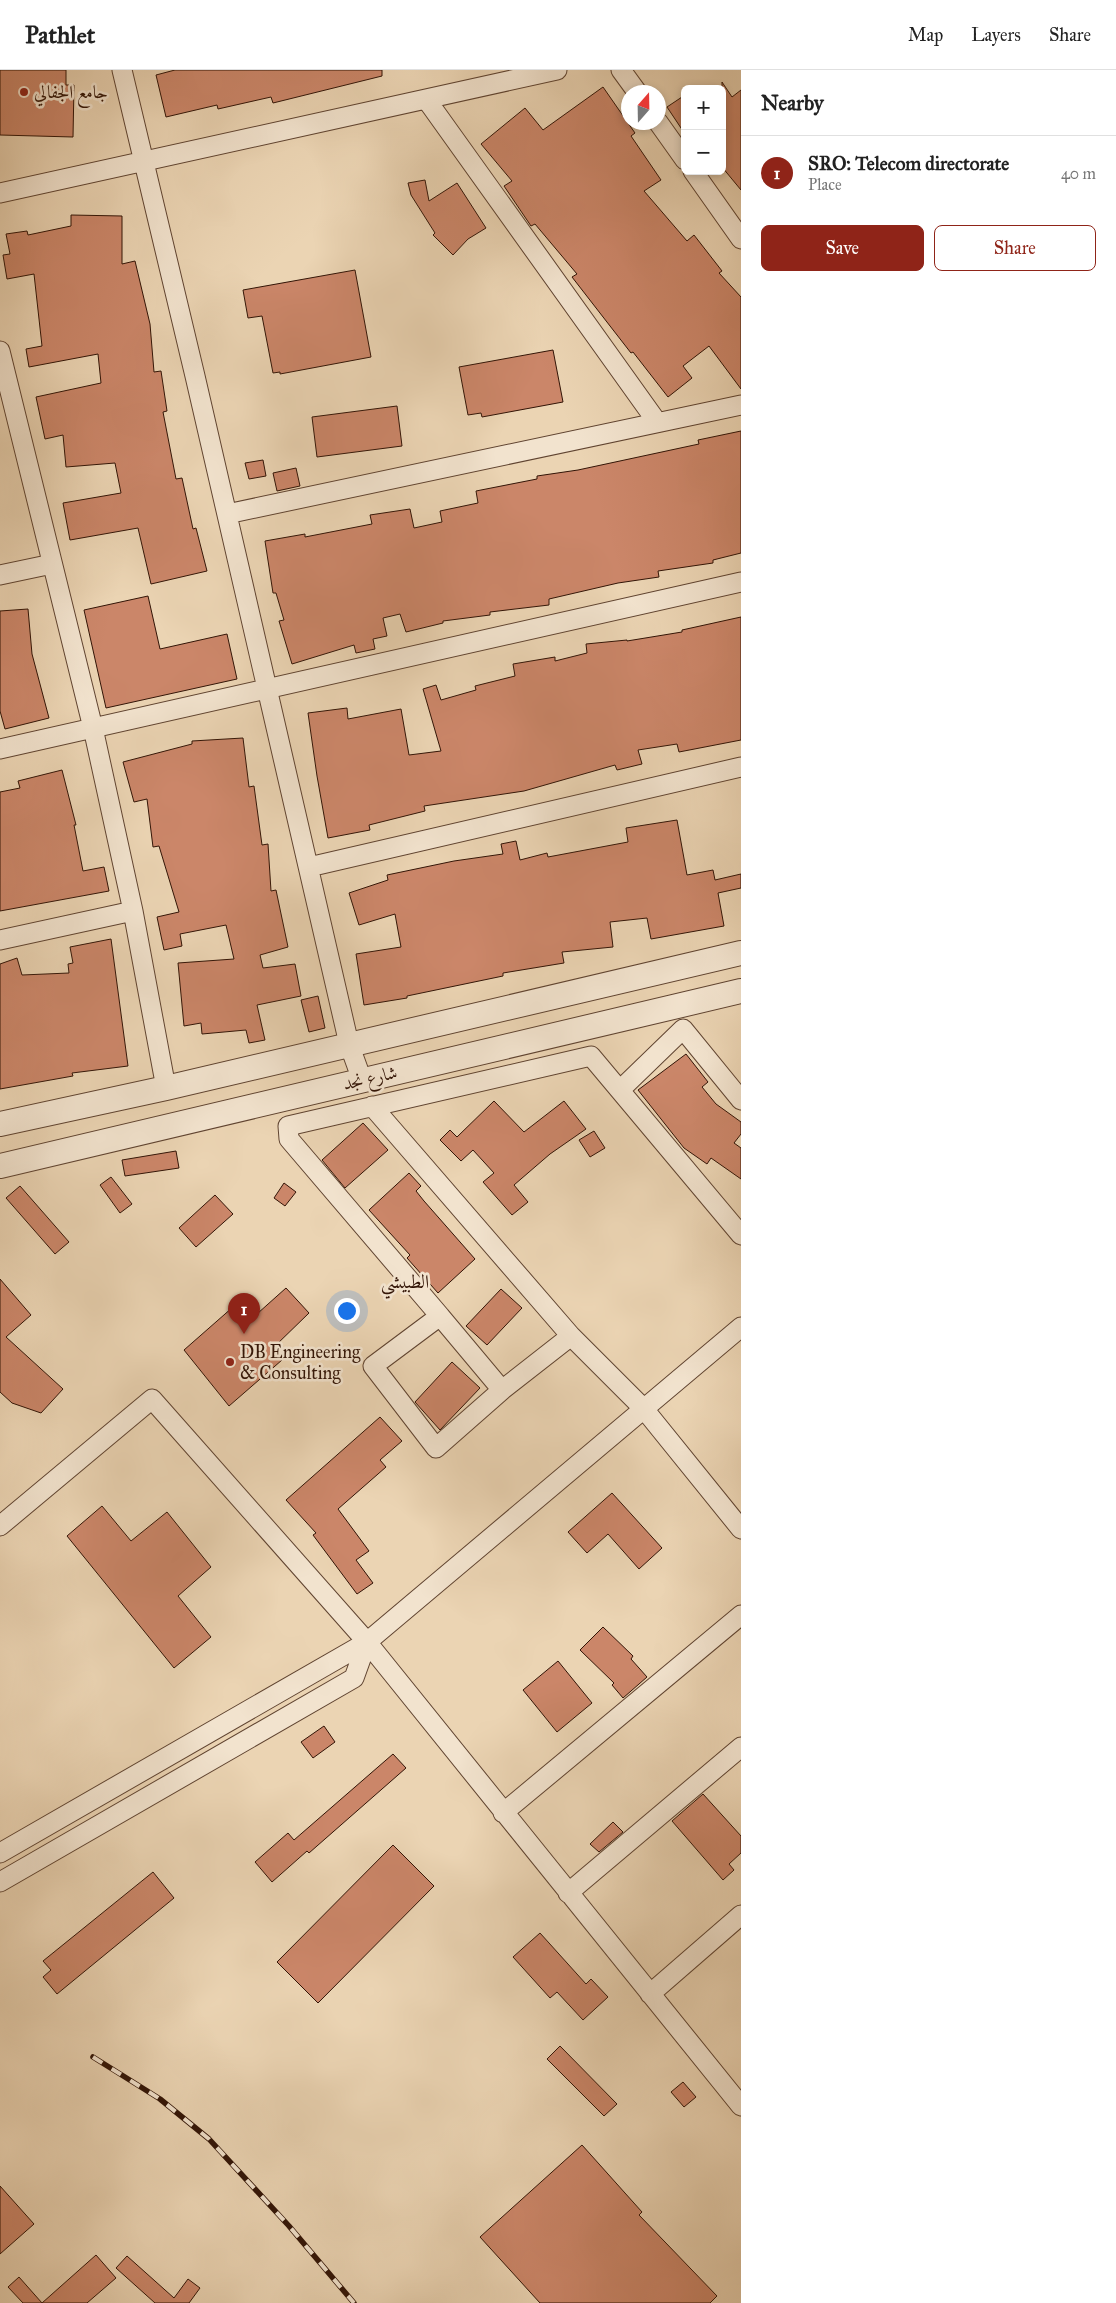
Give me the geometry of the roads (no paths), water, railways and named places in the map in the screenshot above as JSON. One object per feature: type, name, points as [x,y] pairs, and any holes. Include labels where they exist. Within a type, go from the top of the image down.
[{"type":"street","points":[[122,70],[349,1044],[362,1080]]},
{"type":"street","points":[[0,194],[143,160],[557,70]]},
{"type":"street","points":[[621,70],[632,85]]},
{"type":"street","points":[[426,99],[657,422]]},
{"type":"street","points":[[664,130],[681,154]]},
{"type":"street","points":[[696,175],[741,239]]},
{"type":"street","points":[[0,351],[4,389],[52,564],[93,728],[133,911],[166,1088]]},
{"type":"street","points":[[227,514],[741,405]]},
{"type":"street","points":[[0,576],[52,564]]},
{"type":"street","points":[[0,749],[741,582]]},
{"type":"street","points":[[309,867],[741,767]]},
{"type":"street","points":[[0,940],[133,911]]},
{"type":"street","points":[[0,1124],[166,1088],[741,953]]},
{"type":"street","name":"شارع نجد","points":[[0,1166],[741,991]]},
{"type":"street","points":[[620,1090],[683,1029],[741,1100]]},
{"type":"street","points":[[502,1390],[289,1139],[288,1126],[591,1056],[741,1235]]},
{"type":"street","points":[[372,1106],[571,1336],[644,1409],[741,1529]]},
{"type":"street","points":[[440,1316],[373,1366],[436,1448],[502,1390],[571,1336]]},
{"type":"street","points":[[0,1853],[367,1642],[741,1327]]},
{"type":"street","points":[[0,1526],[152,1399],[367,1642],[741,2106]]},
{"type":"street","points":[[503,1813],[741,1615]]},
{"type":"street","points":[[0,1882],[354,1678],[367,1642]]},
{"type":"street","points":[[568,1893],[741,1747]]},
{"type":"street","points":[[650,1994],[741,1915]]},
{"type":"railway","points":[[93,2057],[160,2099],[209,2139],[289,2226],[354,2303]]},
{"type":"place","name":"جامع الجفالي","points":[[24,92]]},
{"type":"place","name":"SRO: Telecom directorate","points":[[244,1334]]},
{"type":"place","name":"DB Engineering & Consulting","points":[[230,1362]]},
{"type":"district","name":"الطبيشي","points":[[405,1281]]}]
